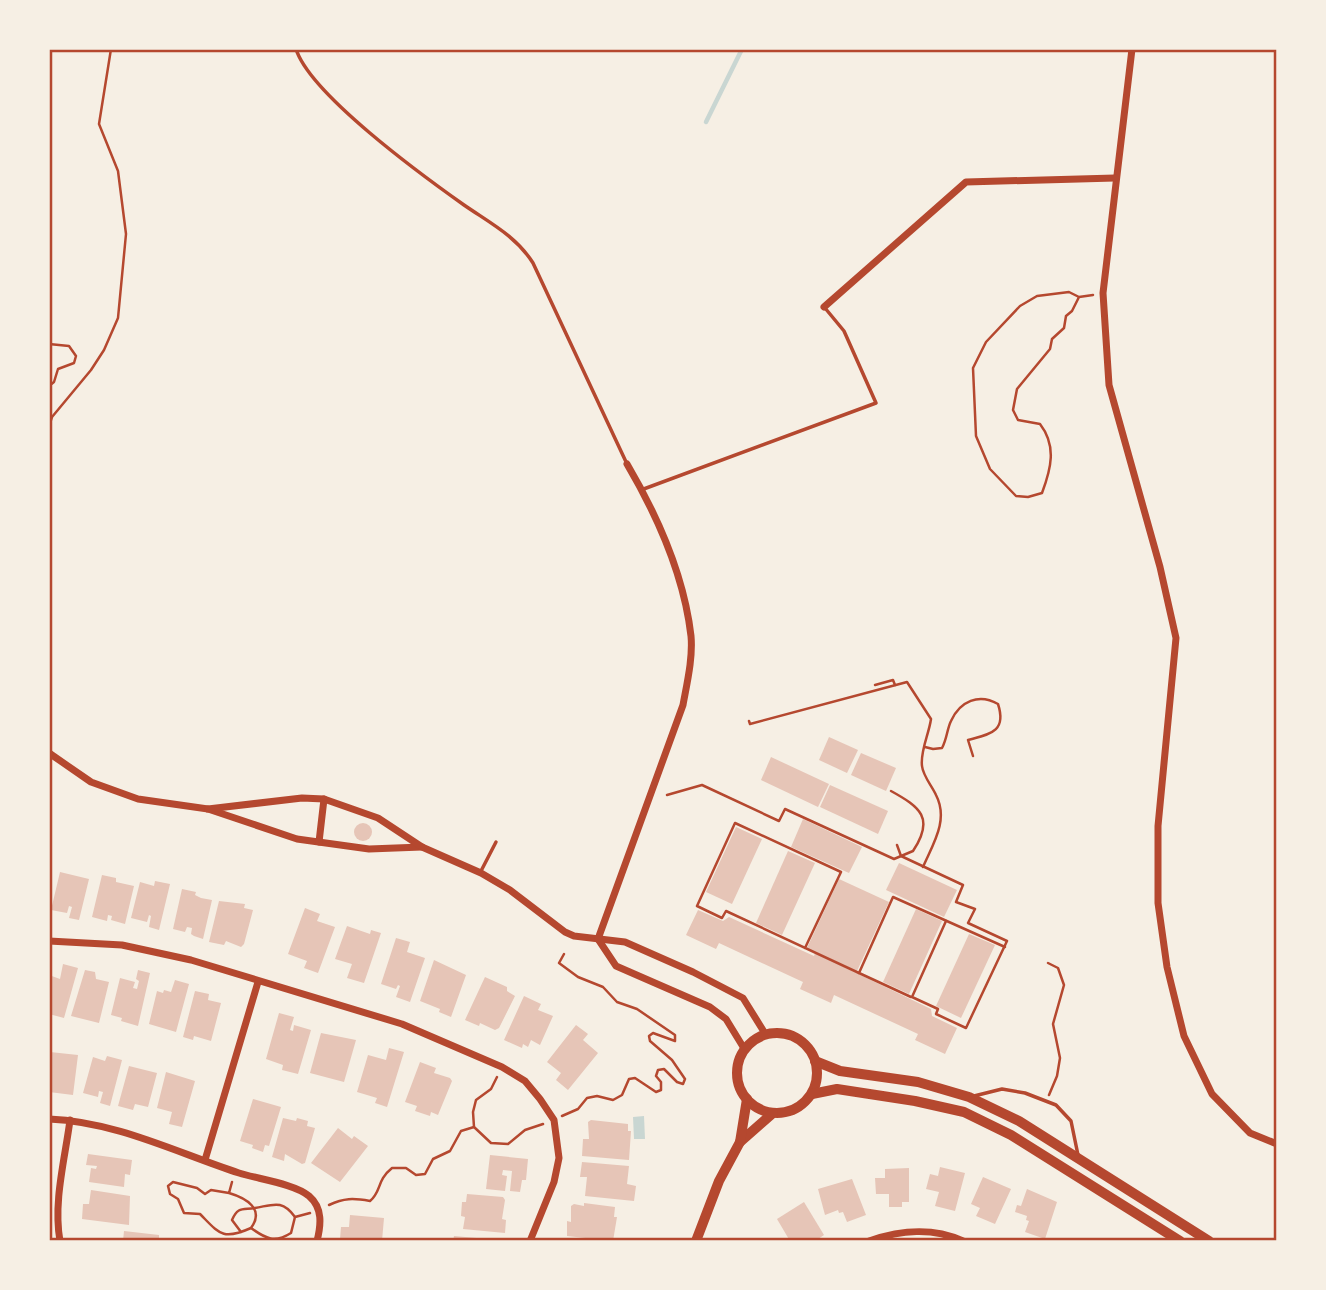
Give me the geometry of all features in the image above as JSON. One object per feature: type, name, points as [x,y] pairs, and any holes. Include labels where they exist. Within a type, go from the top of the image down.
[{"type":"main road","points":[[766,1035],[790,1036],[801,1041],[816,1061],[816,1084],[812,1094],[795,1109],[773,1113],[763,1111],[747,1099],[740,1088],[737,1075],[739,1062],[754,1041],[766,1035]]},
{"type":"main road","points":[[816,1061],[840,1071],[918,1082],[970,1097],[1019,1121],[1209,1241]]},
{"type":"main road","points":[[812,1094],[837,1089],[964,1112],[1011,1135],[1180,1241]]},
{"type":"main road","points":[[696,1241],[719,1181],[740,1142],[747,1099]]},
{"type":"main road","points":[[740,1142],[773,1113]]},
{"type":"street","points":[[1132,49],[1103,293],[1109,385],[1160,567],[1176,638],[1158,826],[1157,903],[1167,967],[1184,1036],[1212,1094],[1250,1133],[1277,1144]]},
{"type":"street","points":[[824,307],[966,182],[1115,178]]},
{"type":"street","points":[[598,939],[683,705],[689,673],[691,637],[683,594],[669,548],[627,464]]},
{"type":"street","points":[[49,753],[91,782],[138,799],[208,809],[284,836],[369,849],[422,847]]},
{"type":"street","points":[[208,809],[302,798],[324,799],[378,818],[422,847],[481,873],[510,890],[565,932],[574,936],[625,942],[743,998],[766,1035]]},
{"type":"street","points":[[319,842],[324,799]]},
{"type":"street","points":[[598,939],[616,965],[710,1007],[726,1019],[745,1050]]},
{"type":"street","points":[[49,941],[122,945],[191,960],[402,1024],[502,1067],[524,1082],[554,1120],[559,1158],[554,1182],[530,1241]]},
{"type":"street","points":[[205,1160],[258,982]]},
{"type":"street","points":[[49,1119],[102,1125],[134,1134],[235,1172],[307,1194],[319,1210],[317,1241]]},
{"type":"street","points":[[60,1241],[59,1205],[70,1120]]},
{"type":"street","points":[[869,1241],[886,1235],[914,1231],[947,1234],[963,1241]]},
{"type":"lane","points":[[296,49],[311,76],[330,97],[424,177],[523,246],[627,464]]},
{"type":"lane","points":[[641,490],[876,403],[844,331],[824,307]]},
{"type":"lane","points":[[481,873],[496,842]]},
{"type":"lane","points":[[970,1097],[1002,1089],[1025,1093],[1056,1105],[1071,1121],[1078,1157]]},
{"type":"path","points":[[49,426],[52,417],[92,370],[118,318],[126,234],[118,170],[99,124],[111,49]]},
{"type":"path","points":[[1079,297],[1072,312],[1066,316],[1063,328],[1052,339],[1050,349],[1017,389],[1013,410],[1018,419],[1040,424],[1047,433],[1052,452],[1042,494],[1016,496],[990,469],[976,436],[973,368],[986,342],[1020,306],[1037,296],[1069,292],[1079,297],[1103,293]]},
{"type":"path","points":[[49,344],[69,346],[76,356],[74,363],[58,369],[54,382],[49,386]]},
{"type":"path","points":[[875,685],[893,680],[895,685]]},
{"type":"path","points":[[749,721],[750,724],[907,682],[931,719],[921,758],[922,771],[940,802],[942,816],[923,867]]},
{"type":"path","points":[[925,747],[942,748],[951,721],[961,706],[975,698],[988,699],[998,704],[1001,716],[999,726],[992,733],[968,740],[972,756]]},
{"type":"path","points":[[667,795],[702,785],[779,821],[785,809],[894,859],[913,851],[924,829],[923,814],[913,803],[891,791]]},
{"type":"path","points":[[805,948],[841,872],[736,822],[697,906],[722,918],[726,911],[805,948],[859,972],[938,1009],[936,1014],[966,1028],[1007,941],[968,923],[975,909],[956,902],[963,885],[901,856],[897,845]]},
{"type":"path","points":[[859,972],[893,897],[1004,947]]},
{"type":"path","points":[[912,997],[946,921]]},
{"type":"path","points":[[502,1067],[491,1089],[476,1100],[473,1112],[474,1127],[491,1143],[508,1144],[525,1130],[578,1109],[587,1098],[597,1096],[613,1100],[622,1095],[629,1079],[635,1078],[656,1092],[661,1090],[662,1082],[656,1076],[658,1070],[664,1069],[677,1082],[683,1084],[685,1079],[672,1060],[650,1041],[649,1037],[653,1033],[675,1041],[675,1035],[637,1009],[617,1002],[603,987],[578,977],[559,963],[564,954]]},
{"type":"path","points":[[1047,1101],[1057,1076],[1060,1058],[1053,1024],[1064,985],[1058,968],[1048,963]]},
{"type":"path","points":[[295,1217],[319,1210],[343,1198],[370,1201],[377,1196],[383,1175],[392,1168],[406,1168],[416,1175],[425,1174],[433,1158],[450,1151],[461,1130],[474,1127]]},
{"type":"path","points":[[229,1194],[235,1172]]},
{"type":"path","points":[[173,1182],[197,1188],[205,1194],[211,1190],[229,1194],[246,1199],[254,1208],[256,1215],[251,1228],[241,1233],[222,1233],[212,1229],[200,1214],[184,1213],[178,1199],[170,1194],[169,1186],[173,1182]]},
{"type":"path","points":[[241,1233],[233,1224],[235,1213],[243,1208],[279,1205],[290,1210],[295,1217],[292,1233],[279,1239],[266,1239],[251,1228]]},
{"type":"shaded area","points":[[644,1116],[645,1139],[634,1139],[633,1117]]},
{"type":"building","points":[[829,737],[858,750],[847,773],[819,760]]},
{"type":"building","points":[[861,753],[896,768],[886,791],[851,775]]},
{"type":"building","points":[[771,757],[829,784],[818,807],[761,780]]},
{"type":"building","points":[[830,785],[888,811],[878,834],[820,807]]},
{"type":"building","points":[[803,819],[862,847],[849,873],[791,847]]},
{"type":"building","points":[[363,823],[369,826],[372,832],[369,838],[363,841],[357,838],[354,832],[357,826]]},
{"type":"building","points":[[736,827],[762,839],[732,904],[706,892]]},
{"type":"building","points":[[788,851],[815,863],[782,935],[756,923]]},
{"type":"building","points":[[899,863],[957,890],[944,917],[886,890]]},
{"type":"building","points":[[60,872],[89,879],[79,920],[69,918],[72,907],[69,906],[67,913],[51,910]]},
{"type":"building","points":[[102,875],[134,886],[125,924],[111,920],[112,916],[108,915],[107,921],[92,917]]},
{"type":"building","points":[[839,879],[889,902],[857,971],[807,948]]},
{"type":"building","points":[[155,881],[170,884],[159,930],[149,927],[149,915],[147,922],[131,918],[140,882],[154,886]]},
{"type":"building","points":[[182,889],[212,900],[203,939],[191,934],[192,928],[187,927],[185,932],[173,929]]},
{"type":"building","points":[[219,901],[245,904],[244,908],[253,910],[241,947],[226,941],[224,945],[209,942]]},
{"type":"building","points":[[305,908],[320,914],[317,921],[335,927],[318,973],[304,968],[307,961],[288,954]]},
{"type":"building","points":[[916,909],[942,921],[909,994],[883,982]]},
{"type":"building","points":[[698,910],[723,921],[729,917],[814,956],[815,953],[931,1009],[932,1016],[957,1028],[945,1054],[915,1040],[918,1034],[834,995],[831,1003],[800,989],[803,982],[719,943],[716,949],[686,935]]},
{"type":"building","points":[[347,926],[370,934],[371,930],[381,933],[364,983],[347,978],[352,964],[335,959]]},
{"type":"building","points":[[969,934],[995,945],[961,1018],[936,1006]]},
{"type":"building","points":[[396,938],[410,942],[407,952],[425,958],[410,1002],[396,997],[400,986],[396,989],[381,984]]},
{"type":"building","points":[[434,960],[466,975],[451,1017],[420,1001]]},
{"type":"building","points":[[63,964],[78,968],[64,1018],[49,1014],[49,975],[60,979]]},
{"type":"building","points":[[85,970],[95,972],[96,979],[109,982],[99,1023],[71,1016]]},
{"type":"building","points":[[138,970],[150,973],[138,1026],[111,1015],[120,978],[135,982],[133,988],[137,989]]},
{"type":"building","points":[[485,977],[507,987],[507,991],[515,996],[499,1028],[495,1030],[465,1020]]},
{"type":"building","points":[[175,980],[189,984],[176,1032],[149,1024],[157,991],[171,992]]},
{"type":"building","points":[[195,991],[209,994],[208,1000],[221,1003],[211,1041],[194,1036],[193,1040],[183,1037]]},
{"type":"building","points":[[524,996],[541,1004],[538,1010],[553,1016],[540,1045],[531,1040],[528,1047],[523,1044],[522,1048],[504,1040]]},
{"type":"building","points":[[279,1013],[294,1017],[290,1030],[293,1031],[294,1025],[311,1030],[298,1074],[282,1070],[283,1065],[266,1059]]},
{"type":"building","points":[[576,1025],[588,1034],[583,1040],[598,1053],[568,1090],[556,1080],[561,1073],[547,1062]]},
{"type":"building","points":[[321,1033],[356,1040],[344,1082],[310,1073]]},
{"type":"building","points":[[389,1048],[404,1052],[387,1107],[375,1103],[377,1098],[357,1092],[368,1055],[386,1060]]},
{"type":"building","points":[[50,1052],[78,1055],[73,1095],[49,1092]]},
{"type":"building","points":[[107,1056],[122,1060],[110,1106],[100,1103],[103,1092],[99,1091],[98,1097],[83,1093],[93,1057],[105,1061]]},
{"type":"building","points":[[420,1062],[436,1068],[434,1073],[452,1081],[438,1115],[431,1112],[430,1116],[415,1111],[417,1106],[405,1102]]},
{"type":"building","points":[[129,1066],[157,1073],[148,1107],[135,1104],[133,1110],[118,1106]]},
{"type":"building","points":[[166,1072],[195,1081],[182,1127],[169,1124],[172,1112],[157,1108]]},
{"type":"building","points":[[253,1099],[281,1107],[269,1146],[265,1145],[263,1152],[240,1141]]},
{"type":"building","points":[[283,1118],[308,1121],[307,1126],[315,1128],[305,1163],[302,1164],[285,1154],[284,1161],[272,1157]]},
{"type":"building","points":[[591,1120],[628,1124],[628,1131],[631,1131],[629,1160],[582,1156],[583,1139],[589,1139],[588,1122]]},
{"type":"building","points":[[338,1128],[352,1139],[354,1136],[368,1146],[340,1182],[311,1163]]},
{"type":"building","points":[[88,1154],[132,1160],[130,1175],[125,1174],[124,1187],[89,1182],[91,1168],[96,1169],[97,1166],[86,1165]]},
{"type":"building","points":[[490,1155],[528,1159],[526,1180],[522,1180],[520,1192],[510,1191],[512,1171],[503,1170],[502,1175],[507,1176],[505,1191],[486,1189]]},
{"type":"building","points":[[582,1162],[629,1166],[627,1184],[636,1186],[634,1201],[585,1196],[587,1177],[580,1177]]},
{"type":"building","points":[[940,1167],[965,1173],[955,1211],[935,1206],[939,1192],[926,1189],[930,1174],[938,1176]]},
{"type":"building","points":[[909,1168],[909,1202],[902,1202],[902,1207],[889,1207],[889,1194],[876,1194],[875,1178],[885,1178],[885,1169]]},
{"type":"building","points":[[983,1177],[1011,1189],[995,1224],[976,1216],[980,1208],[971,1204]]},
{"type":"building","points":[[852,1179],[866,1215],[847,1222],[843,1212],[839,1213],[838,1210],[825,1215],[818,1189]]},
{"type":"building","points":[[1027,1189],[1057,1202],[1045,1239],[1025,1232],[1029,1221],[1026,1220],[1027,1216],[1015,1212],[1017,1205],[1021,1206]]},
{"type":"building","points":[[91,1190],[130,1196],[129,1225],[82,1219],[83,1204],[89,1204]]},
{"type":"building","points":[[467,1194],[503,1197],[505,1200],[502,1219],[506,1220],[505,1233],[463,1229],[465,1217],[461,1216],[462,1202],[466,1202]]},
{"type":"building","points":[[804,1202],[824,1235],[815,1241],[790,1241],[777,1219]]},
{"type":"building","points":[[584,1203],[615,1207],[614,1217],[617,1217],[613,1241],[567,1236],[567,1221],[571,1222],[571,1206],[584,1206]]},
{"type":"building","points":[[350,1215],[384,1218],[382,1241],[340,1239],[341,1227],[349,1227]]},
{"type":"building","points":[[124,1231],[159,1235],[159,1241],[123,1241]]},
{"type":"building","points":[[454,1236],[488,1239],[488,1241],[453,1241]]},
{"type":"waterway","points":[[706,122],[742,49]]}]
